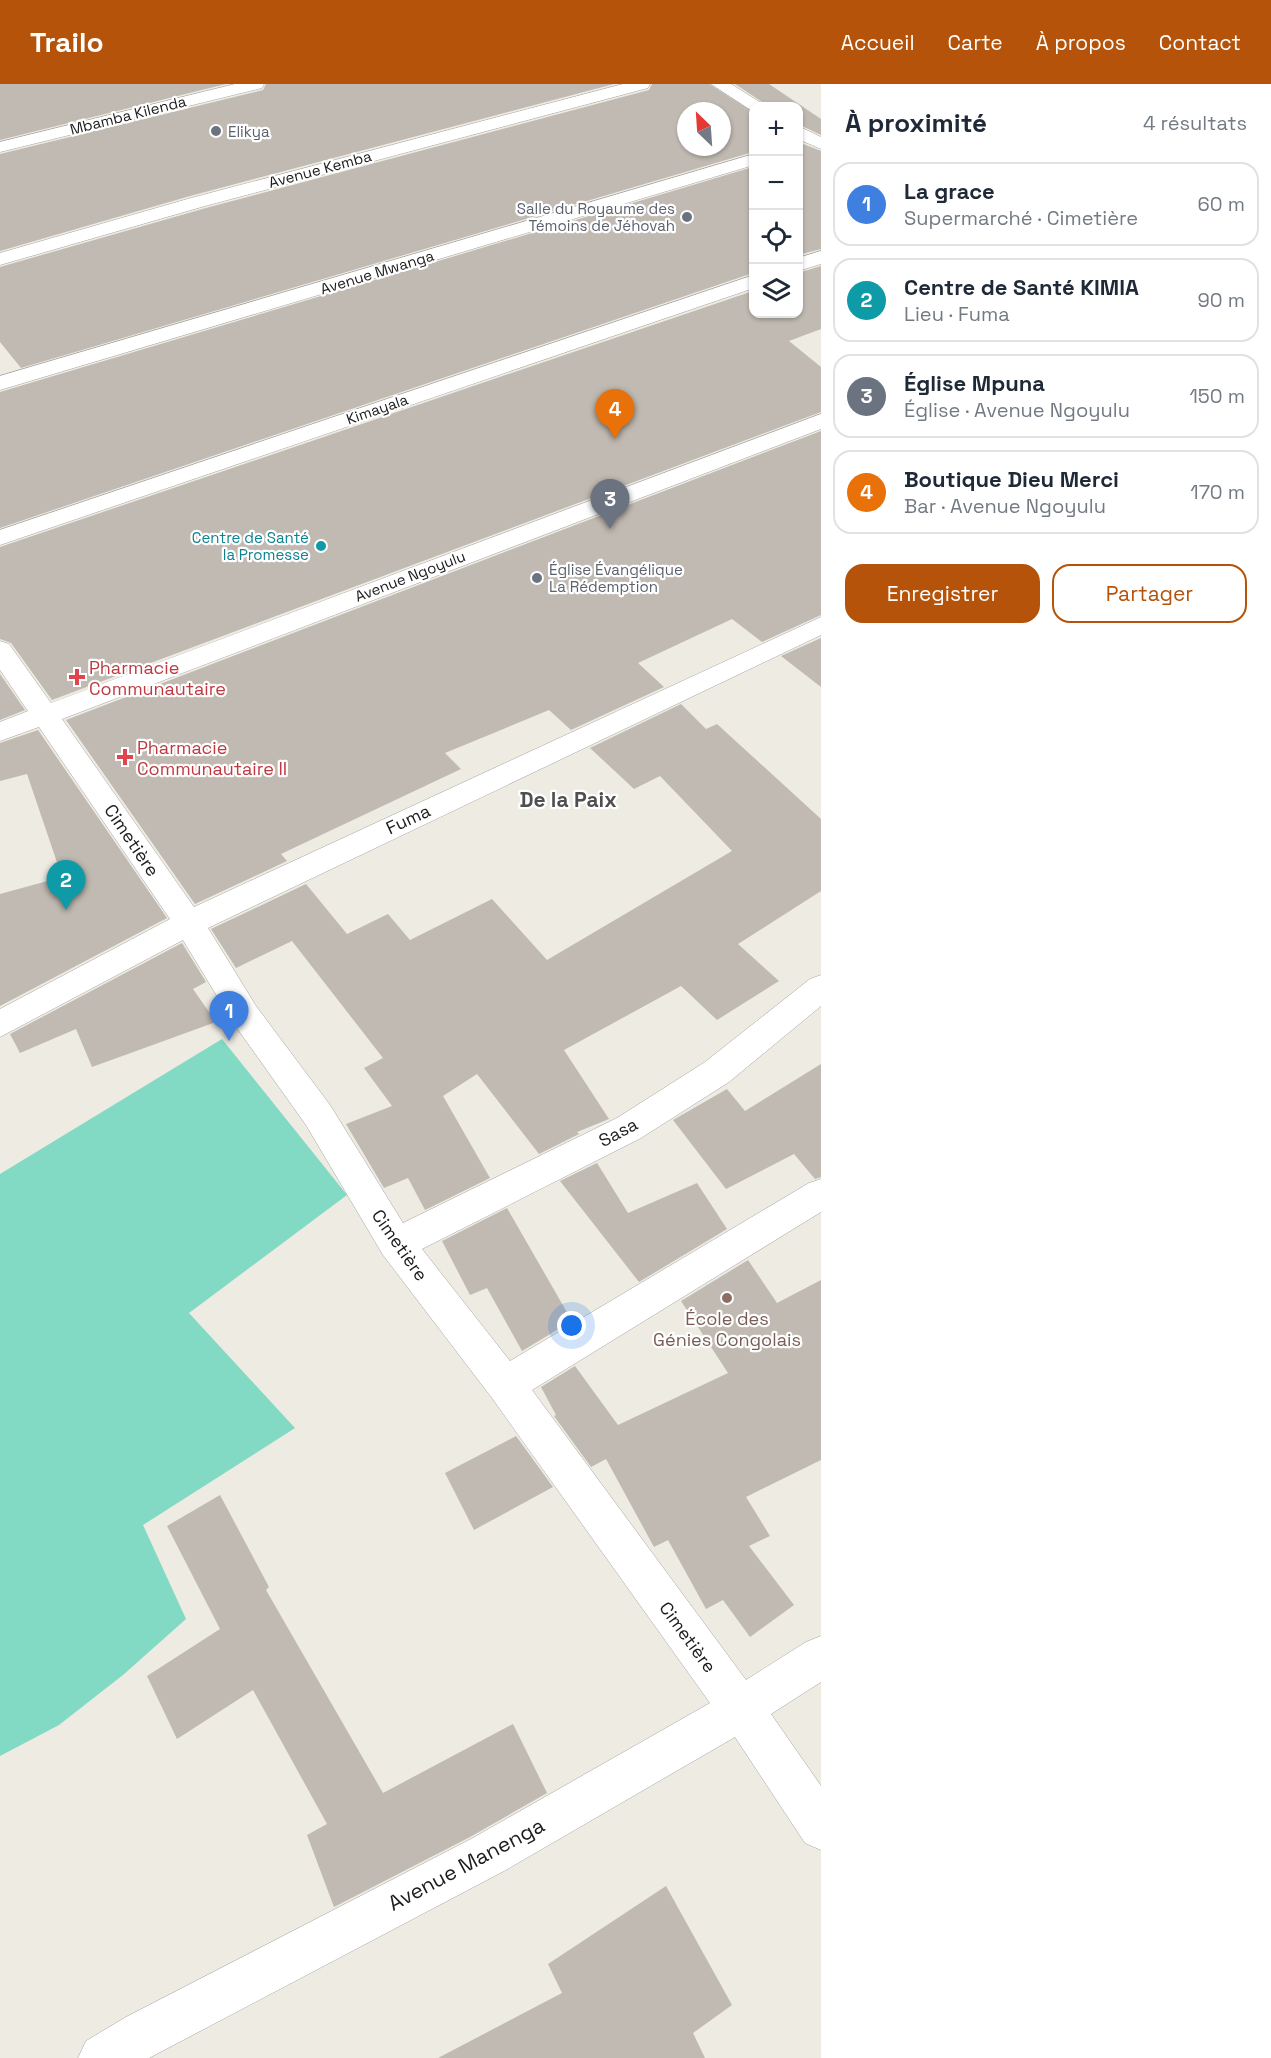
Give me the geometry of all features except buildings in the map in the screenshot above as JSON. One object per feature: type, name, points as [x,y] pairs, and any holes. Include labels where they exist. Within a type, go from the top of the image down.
[{"type":"street","name":"Mbamba Kilenda","points":[[0,147],[256,84]]},
{"type":"street","name":"Avenue Kemba","points":[[0,259],[198,202],[642,84]]},
{"type":"street","points":[[719,84],[750,102]]},
{"type":"street","name":"Avenue Mwanga","points":[[0,383],[749,160]]},
{"type":"street","points":[[801,264],[821,257]]},
{"type":"street","name":"Kimayala","points":[[0,538],[749,282]]},
{"type":"street","name":"Avenue Ngoyulu","points":[[0,732],[821,421]]},
{"type":"street","name":"Fuma","points":[[0,1024],[189,922],[821,625]]},
{"type":"street","name":"Cimetière","points":[[0,650],[46,713],[189,922],[245,1015],[318,1116],[396,1244],[505,1385],[741,1711],[821,1827]]},
{"type":"street","name":"Sasa","points":[[396,1244],[629,1128],[717,1072],[821,988]]},
{"type":"street","points":[[505,1385],[821,1194]]},
{"type":"street","name":"Avenue Manenga","points":[[103,2058],[143,2034],[492,1852],[741,1711],[821,1657]]},
{"type":"green space","points":[[222,1039],[347,1195],[189,1313],[295,1428],[143,1525],[186,1619],[123,1675],[59,1725],[0,1756],[0,1174]]},
{"type":"place","name":"Elikya","points":[[216,131]]},
{"type":"place","name":"Salle du Royaume des Témoins de Jéhovah","points":[[687,217]]},
{"type":"place","name":"Boutique Dieu Merci","points":[[615,439]]},
{"type":"place","name":"Église Mpuna","points":[[610,529]]},
{"type":"place","name":"Centre de Santé la Promesse","points":[[321,546]]},
{"type":"place","name":"Église Évangélique La Rédemption","points":[[537,578]]},
{"type":"place","name":"Pharmacie Communautaire","points":[[77,677]]},
{"type":"place","name":"Pharmacie Communautaire II","points":[[125,757]]},
{"type":"place","name":"Centre de Santé KIMIA","points":[[66,910]]},
{"type":"place","name":"La grace","points":[[229,1041]]},
{"type":"place","name":"École des Génies Congolais","points":[[727,1298]]},
{"type":"district","name":"De la Paix","points":[[568,799]]}]
